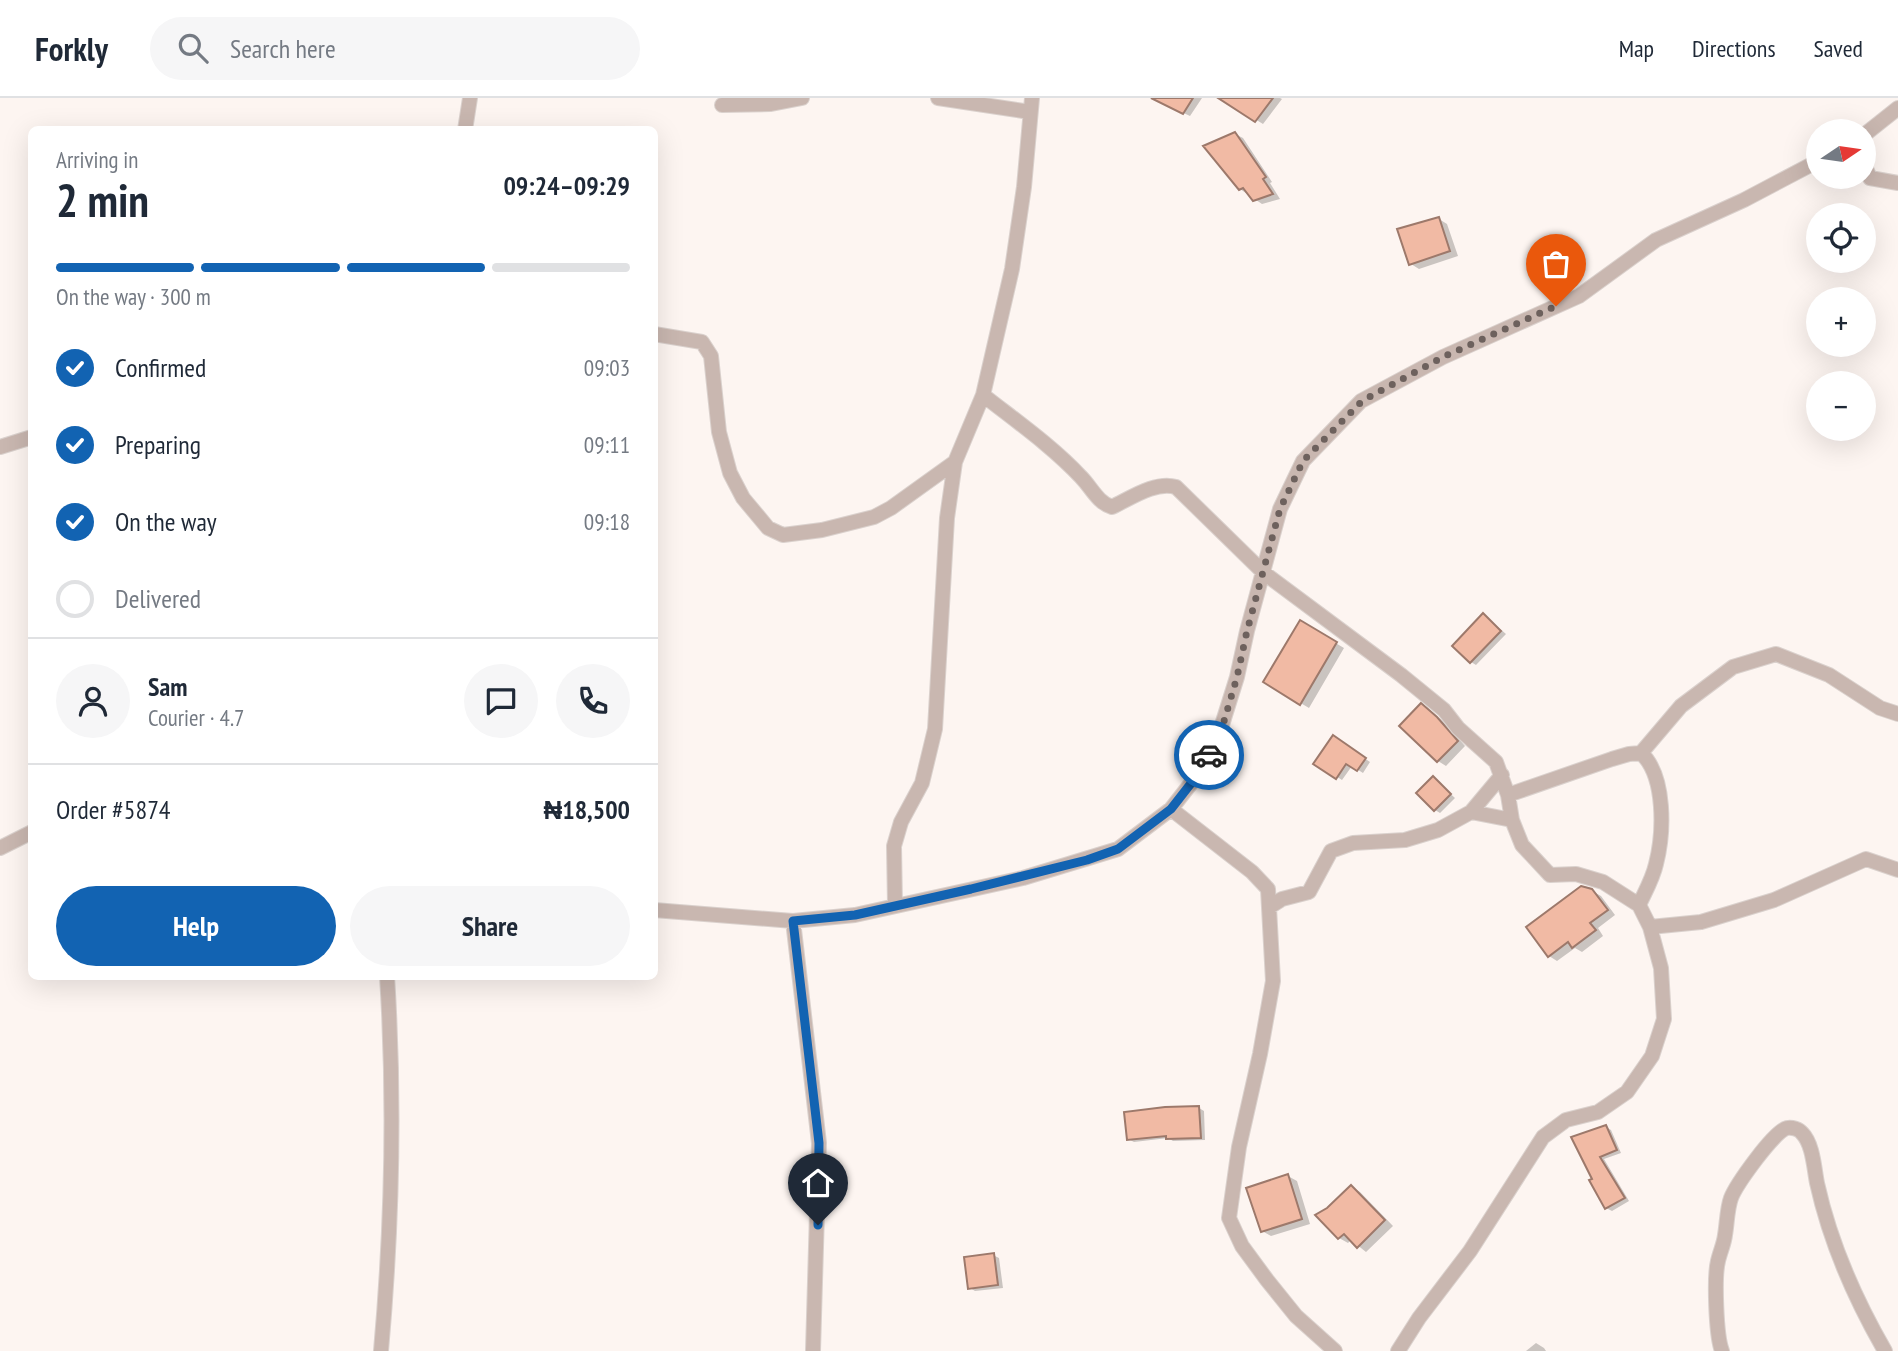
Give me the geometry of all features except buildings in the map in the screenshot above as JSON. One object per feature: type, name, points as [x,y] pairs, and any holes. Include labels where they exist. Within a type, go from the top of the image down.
[{"type":"street","points":[[466,126],[470,98]]},
{"type":"street","points":[[722,105],[771,104],[802,98]]},
{"type":"street","points":[[895,905],[894,846],[901,822],[922,783],[936,729],[947,517],[955,462],[983,395],[1012,269],[1024,187],[1031,105],[938,98]]},
{"type":"street","points":[[1876,125],[1898,108]]},
{"type":"street","points":[[658,910],[793,921],[855,915],[1023,878],[1118,849],[1171,809],[1203,768],[1222,728],[1280,509],[1303,461],[1362,401],[1443,357],[1579,296],[1656,240],[1744,200],[1806,167]]},
{"type":"street","points":[[1876,179],[1898,183]]},
{"type":"street","points":[[658,335],[702,342],[706,346],[711,356],[719,432],[730,473],[743,498],[768,528],[783,535],[822,530],[874,517],[891,508],[955,462]]},
{"type":"street","points":[[983,395],[1058,456],[1105,505],[1112,507],[1167,484],[1176,487],[1264,573],[1444,710],[1458,728],[1496,762],[1522,845],[1550,875],[1576,874],[1603,882],[1639,905],[1650,927],[1661,968],[1664,1019],[1652,1056],[1627,1092],[1598,1112],[1566,1120],[1543,1137],[1470,1251],[1419,1318],[1398,1351]]},
{"type":"street","points":[[0,447],[28,439]]},
{"type":"street","points":[[1508,795],[1612,759],[1641,753],[1681,706],[1733,667],[1776,654],[1829,675],[1880,708],[1898,714]]},
{"type":"street","points":[[1639,905],[1656,865],[1662,831],[1660,795],[1650,761],[1641,753]]},
{"type":"street","points":[[1270,906],[1282,899],[1309,892],[1331,851],[1353,843],[1405,840],[1438,830],[1471,812],[1502,775]]},
{"type":"street","points":[[1171,809],[1252,872],[1268,889],[1273,981],[1239,1147],[1229,1218],[1242,1246],[1267,1280],[1296,1316],[1335,1351]]},
{"type":"street","points":[[1471,812],[1512,820]]},
{"type":"street","points":[[0,848],[28,834]]},
{"type":"street","points":[[1650,927],[1702,922],[1774,900],[1867,859],[1898,870]]},
{"type":"street","points":[[793,921],[819,1143],[813,1351]]},
{"type":"street","points":[[381,1351],[389,1252],[391,1045],[387,980]]},
{"type":"street","points":[[1722,1351],[1717,1263],[1725,1240],[1731,1199],[1752,1165],[1780,1132],[1787,1128],[1798,1129],[1809,1144],[1819,1191],[1839,1253],[1854,1293],[1885,1351]]},
{"type":"way so far","points":[[1209,755],[1222,728],[1237,677],[1280,509],[1303,461],[1362,401],[1443,357],[1556,306]]},
{"type":"route","points":[[818,1225],[819,1143],[793,921],[855,915],[1023,878],[1118,849],[1171,809],[1203,768],[1209,755]]}]
